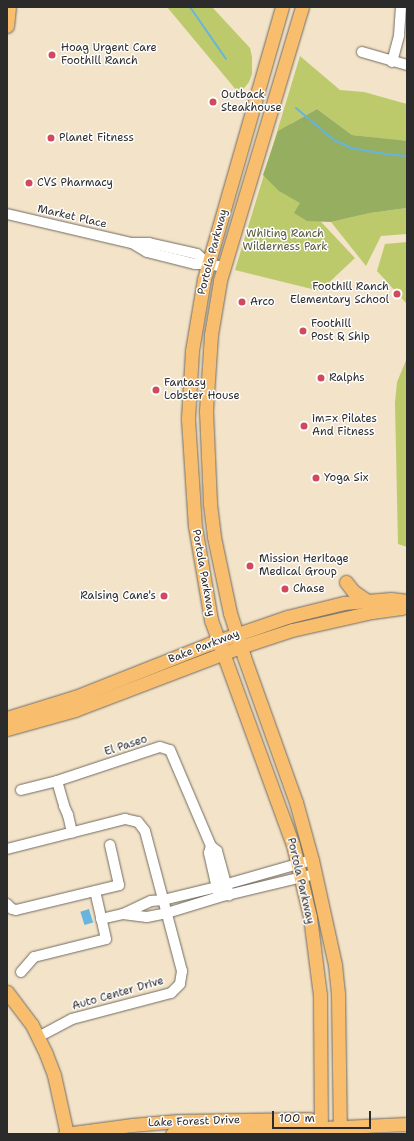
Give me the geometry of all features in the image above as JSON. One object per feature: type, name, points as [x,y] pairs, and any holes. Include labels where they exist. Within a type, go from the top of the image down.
[{"type":"main road","points":[[7,26],[9,7]]},
{"type":"main road","name":"Portola Parkway","points":[[282,7],[204,279],[192,351],[188,419],[195,526],[211,620],[294,845],[310,917],[320,995],[321,1131]]},
{"type":"main road","name":"Portola Parkway","points":[[302,7],[223,267],[211,335],[206,411],[214,538],[236,634],[296,802],[312,860],[335,965],[338,994],[340,1130]]},
{"type":"main road","points":[[346,582],[353,591],[366,600]]},
{"type":"main road","name":"Bake Parkway","points":[[7,718],[76,697],[236,634],[287,617],[344,603],[366,600],[391,599],[405,605]]},
{"type":"main road","points":[[344,603],[364,606],[382,604],[405,605]]},
{"type":"main road","name":"Bake Parkway","points":[[12,728],[75,710],[240,647],[292,630],[405,605]]},
{"type":"main road","points":[[12,728],[38,715],[65,705],[76,697]]},
{"type":"main road","points":[[7,992],[24,1012],[38,1037],[54,1075],[67,1134]]},
{"type":"main road","name":"Lake Forest Drive","points":[[67,1134],[132,1125],[185,1121],[309,1119],[321,1131]]},
{"type":"main road","name":"Lake Forest Drive","points":[[172,1134],[321,1131],[407,1124]]},
{"type":"street","points":[[392,62],[399,35],[401,7]]},
{"type":"street","points":[[362,52],[392,62],[407,65]]},
{"type":"street","name":"Market Place","points":[[7,214],[132,243],[147,252],[195,264],[208,264],[223,267]]},
{"type":"street","name":"El Paseo","points":[[21,790],[57,781],[160,747],[165,747],[173,754],[211,846],[217,851],[224,896]]},
{"type":"street","points":[[57,781],[70,834]]},
{"type":"street","name":"Auto Center Drive","points":[[7,849],[125,819],[138,822],[145,831],[182,971],[180,984],[171,993],[72,1019],[38,1037]]},
{"type":"street","points":[[7,904],[12,910],[16,910],[119,885],[110,845]]},
{"type":"street","points":[[101,919],[128,911],[151,901],[163,900],[222,886],[312,860]]},
{"type":"street","points":[[128,911],[147,917],[167,913],[224,896],[315,874]]},
{"type":"street","points":[[21,972],[34,957],[106,940],[95,891]]},
{"type":"green space","points":[[167,7],[212,7],[250,48],[252,57],[252,74],[249,82],[241,92],[237,91]]},
{"type":"green space","name":"Whiting Ranch Wilderness Park","points":[[300,56],[340,90],[364,92],[407,104],[407,190],[309,209],[355,258],[320,291],[235,270]],"holes":[[[317,109],[352,135],[386,139],[337,149],[290,124]]]},
{"type":"green space","points":[[317,109],[352,135],[407,141],[407,208],[370,213],[331,222],[307,221],[294,213],[300,203],[279,191],[263,175],[278,131]]},
{"type":"green space","points":[[407,208],[407,234],[381,236],[366,266],[331,222],[370,213]]},
{"type":"green space","points":[[407,242],[407,304],[377,271],[385,244]]},
{"type":"green space","points":[[407,358],[407,547],[398,544],[395,403],[397,382]]},
{"type":"water","points":[[89,909],[93,922],[84,925],[80,912]]},
{"type":"waterway","points":[[190,7],[226,59]]},
{"type":"waterway","points":[[296,108],[334,140],[351,148],[407,156]]},
{"type":"place","name":"Hoag Urgent Care Foothill Ranch","points":[[52,55]]},
{"type":"place","name":"Outback Steakhouse","points":[[213,102]]},
{"type":"place","name":"Planet Fitness","points":[[51,138]]},
{"type":"place","name":"CVS Pharmacy","points":[[29,183]]},
{"type":"place","name":"Foothill Ranch Elementary School","points":[[397,294]]},
{"type":"place","name":"Arco","points":[[242,302]]},
{"type":"place","name":"Foothill Post & Ship","points":[[303,331]]},
{"type":"place","name":"Ralphs","points":[[321,378]]},
{"type":"place","name":"Fantasy Lobster House","points":[[156,390]]},
{"type":"place","name":"im=x Pilates And Fitness","points":[[304,426]]},
{"type":"place","name":"Yoga Six","points":[[316,478]]},
{"type":"place","name":"Mission Heritage Medical Group","points":[[250,566]]},
{"type":"place","name":"Chase","points":[[285,589]]},
{"type":"place","name":"Raising Cane's","points":[[164,596]]}]
